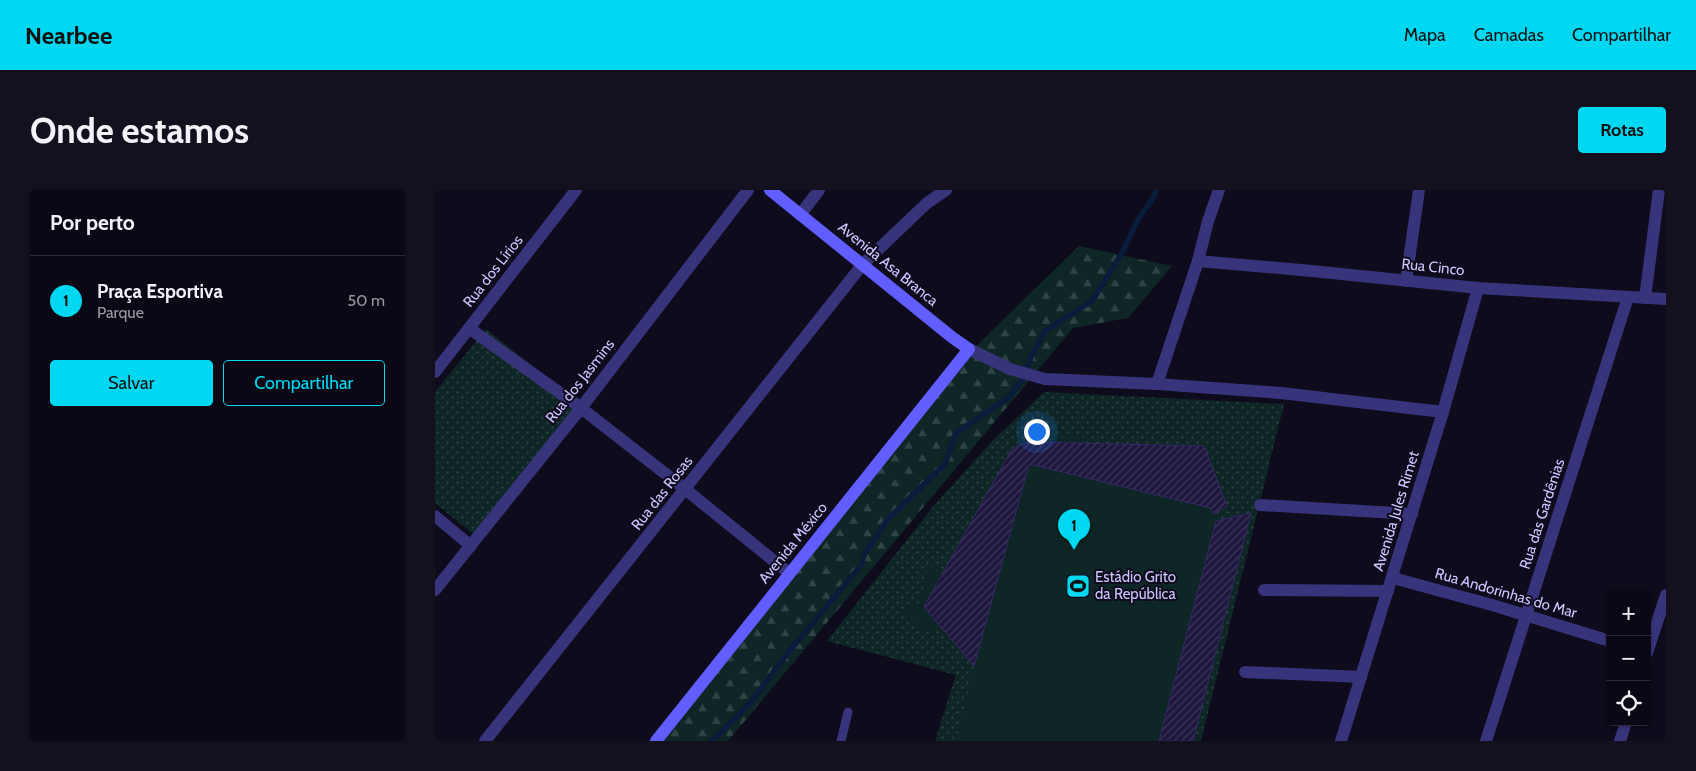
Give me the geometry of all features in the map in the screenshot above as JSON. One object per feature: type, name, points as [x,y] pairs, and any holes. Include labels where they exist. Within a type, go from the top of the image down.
[{"type":"street","name":"Rua dos Lírios","points":[[435,372],[576,190]]},
{"type":"street","name":"Rua dos Jasmins","points":[[435,590],[581,408],[748,190]]},
{"type":"street","name":"Avenida Asa Branca","points":[[769,190],[969,349]]},
{"type":"street","points":[[800,215],[819,190]]},
{"type":"street","name":"Rua das Rosas","points":[[485,741],[863,264],[927,203],[946,190]]},
{"type":"street","points":[[1157,384],[1198,261],[1208,221],[1219,190]]},
{"type":"street","points":[[1406,281],[1419,190]]},
{"type":"street","points":[[1645,298],[1659,190]]},
{"type":"street","name":"Rua Cinco","points":[[1198,261],[1478,288],[1666,299]]},
{"type":"street","name":"Avenida Jules Rimet","points":[[1341,741],[1389,592],[1478,288]]},
{"type":"street","name":"Rua das Gardênias","points":[[1486,741],[1628,297]]},
{"type":"street","points":[[469,328],[581,408],[789,573]]},
{"type":"street","points":[[969,349],[1010,369],[1045,379],[1157,384],[1281,393],[1443,412]]},
{"type":"street","name":"Avenida México","points":[[656,741],[969,349]]},
{"type":"street","points":[[1260,505],[1412,514]]},
{"type":"street","points":[[435,516],[471,546]]},
{"type":"street","name":"Rua Andorinhas do Mar","points":[[1393,578],[1526,615],[1606,640]]},
{"type":"street","points":[[1264,590],[1389,592]]},
{"type":"street","points":[[1651,641],[1666,595]]},
{"type":"street","points":[[1245,672],[1361,677]]},
{"type":"street","points":[[1620,741],[1625,726]]},
{"type":"lane","points":[[841,741],[848,712]]},
{"type":"green space","points":[[1079,246],[1172,266],[1128,318],[1073,328],[728,741],[659,741],[980,342]]},
{"type":"green space","points":[[486,329],[579,403],[473,534],[435,503],[435,392]]},
{"type":"green space","name":"Estádio Grito da República","points":[[1044,392],[1284,404],[1201,741],[935,741],[956,675],[827,641],[932,508],[992,441]]},
{"type":"green space","name":"Estádio Grito da República","points":[[1070,433],[1083,437],[1081,443],[1204,446],[1227,506],[1214,514],[1216,520],[1251,513],[1193,741],[957,741],[974,666],[937,622],[931,631],[914,627],[914,618],[906,617],[909,602],[919,603],[929,566],[944,570],[1012,449],[1021,444],[1032,442],[1032,434],[1067,438]]},
{"type":"building","points":[[1032,442],[1204,446],[1227,506],[1214,514],[1211,508],[1029,464],[974,666],[924,607],[1012,449],[1021,444]]},
{"type":"building","points":[[1251,513],[1193,741],[1159,741],[1216,521]]},
{"type":"waterway","points":[[712,741],[751,702],[787,654],[862,564],[864,555],[887,520],[945,464],[956,433],[1010,396],[1022,380],[1031,357],[1045,331],[1092,301],[1123,251],[1137,221],[1153,198],[1156,190]]},
{"type":"place","name":"Praça Esportiva","points":[[1074,550]]},
{"type":"place","name":"Estádio Grito da República","points":[[1078,586]]}]
